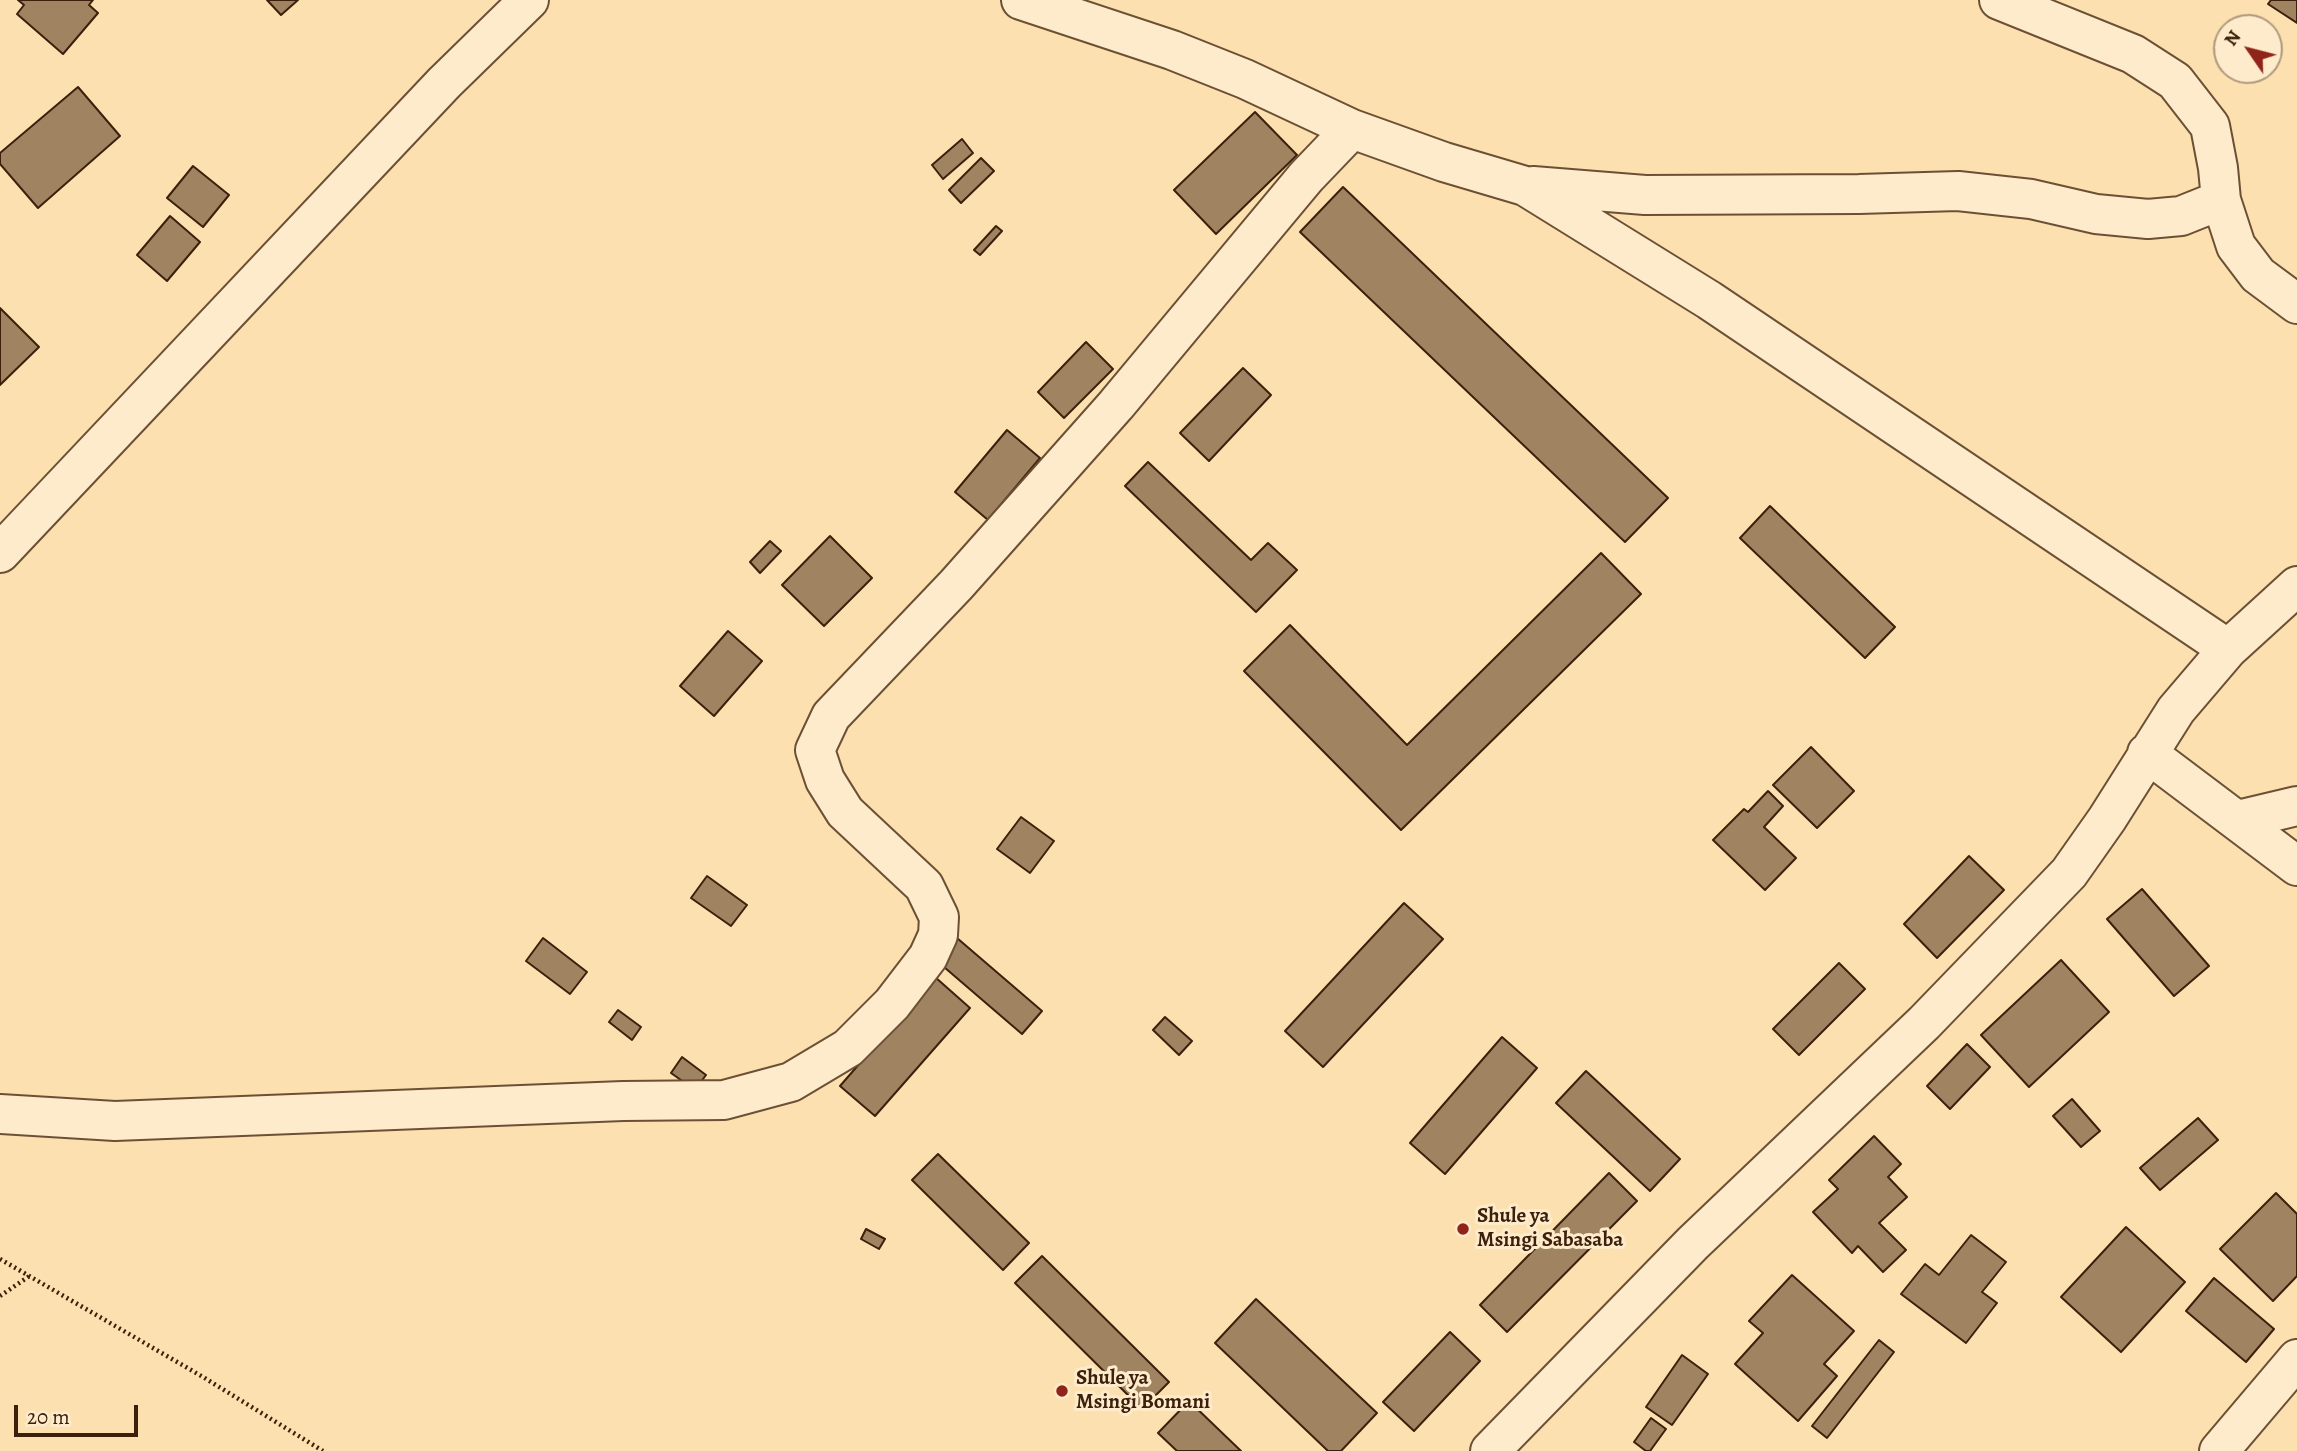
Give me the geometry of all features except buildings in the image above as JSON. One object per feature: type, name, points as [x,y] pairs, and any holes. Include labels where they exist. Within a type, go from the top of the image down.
[{"type":"street","points":[[0,553],[434,93],[529,0]]},
{"type":"street","points":[[1021,0],[1172,50],[1245,79],[1352,129],[1444,162],[1525,186],[1645,195],[1958,191],[2031,199],[2096,214],[2148,219],[2181,216],[2221,200]]},
{"type":"street","points":[[1999,0],[2133,54],[2175,81],[2210,126],[2221,200],[2236,246],[2258,275],[2297,304]]},
{"type":"street","points":[[0,1114],[115,1121],[623,1101],[724,1100],[791,1082],[848,1048],[892,1004],[928,957],[938,935],[939,917],[924,886],[845,812],[825,780],[815,751],[831,716],[956,585],[1115,405],[1297,187],[1352,129]]},
{"type":"street","points":[[1525,186],[1709,300],[2228,649]]},
{"type":"street","points":[[1490,1451],[1693,1242],[1924,1023],[2069,873],[2107,819],[2176,710],[2228,649],[2297,586]]},
{"type":"street","points":[[2147,753],[2297,866]]},
{"type":"street","points":[[2238,820],[2297,806]]},
{"type":"street","points":[[2219,1451],[2297,1359]]},
{"type":"path","points":[[0,1259],[203,1377],[323,1451]]},
{"type":"path","points":[[0,1296],[31,1275]]},
{"type":"place","name":"Shule ya Msingi Sabasaba","points":[[1463,1229]]},
{"type":"place","name":"Shule ya Msingi Bomani","points":[[1062,1391]]}]
